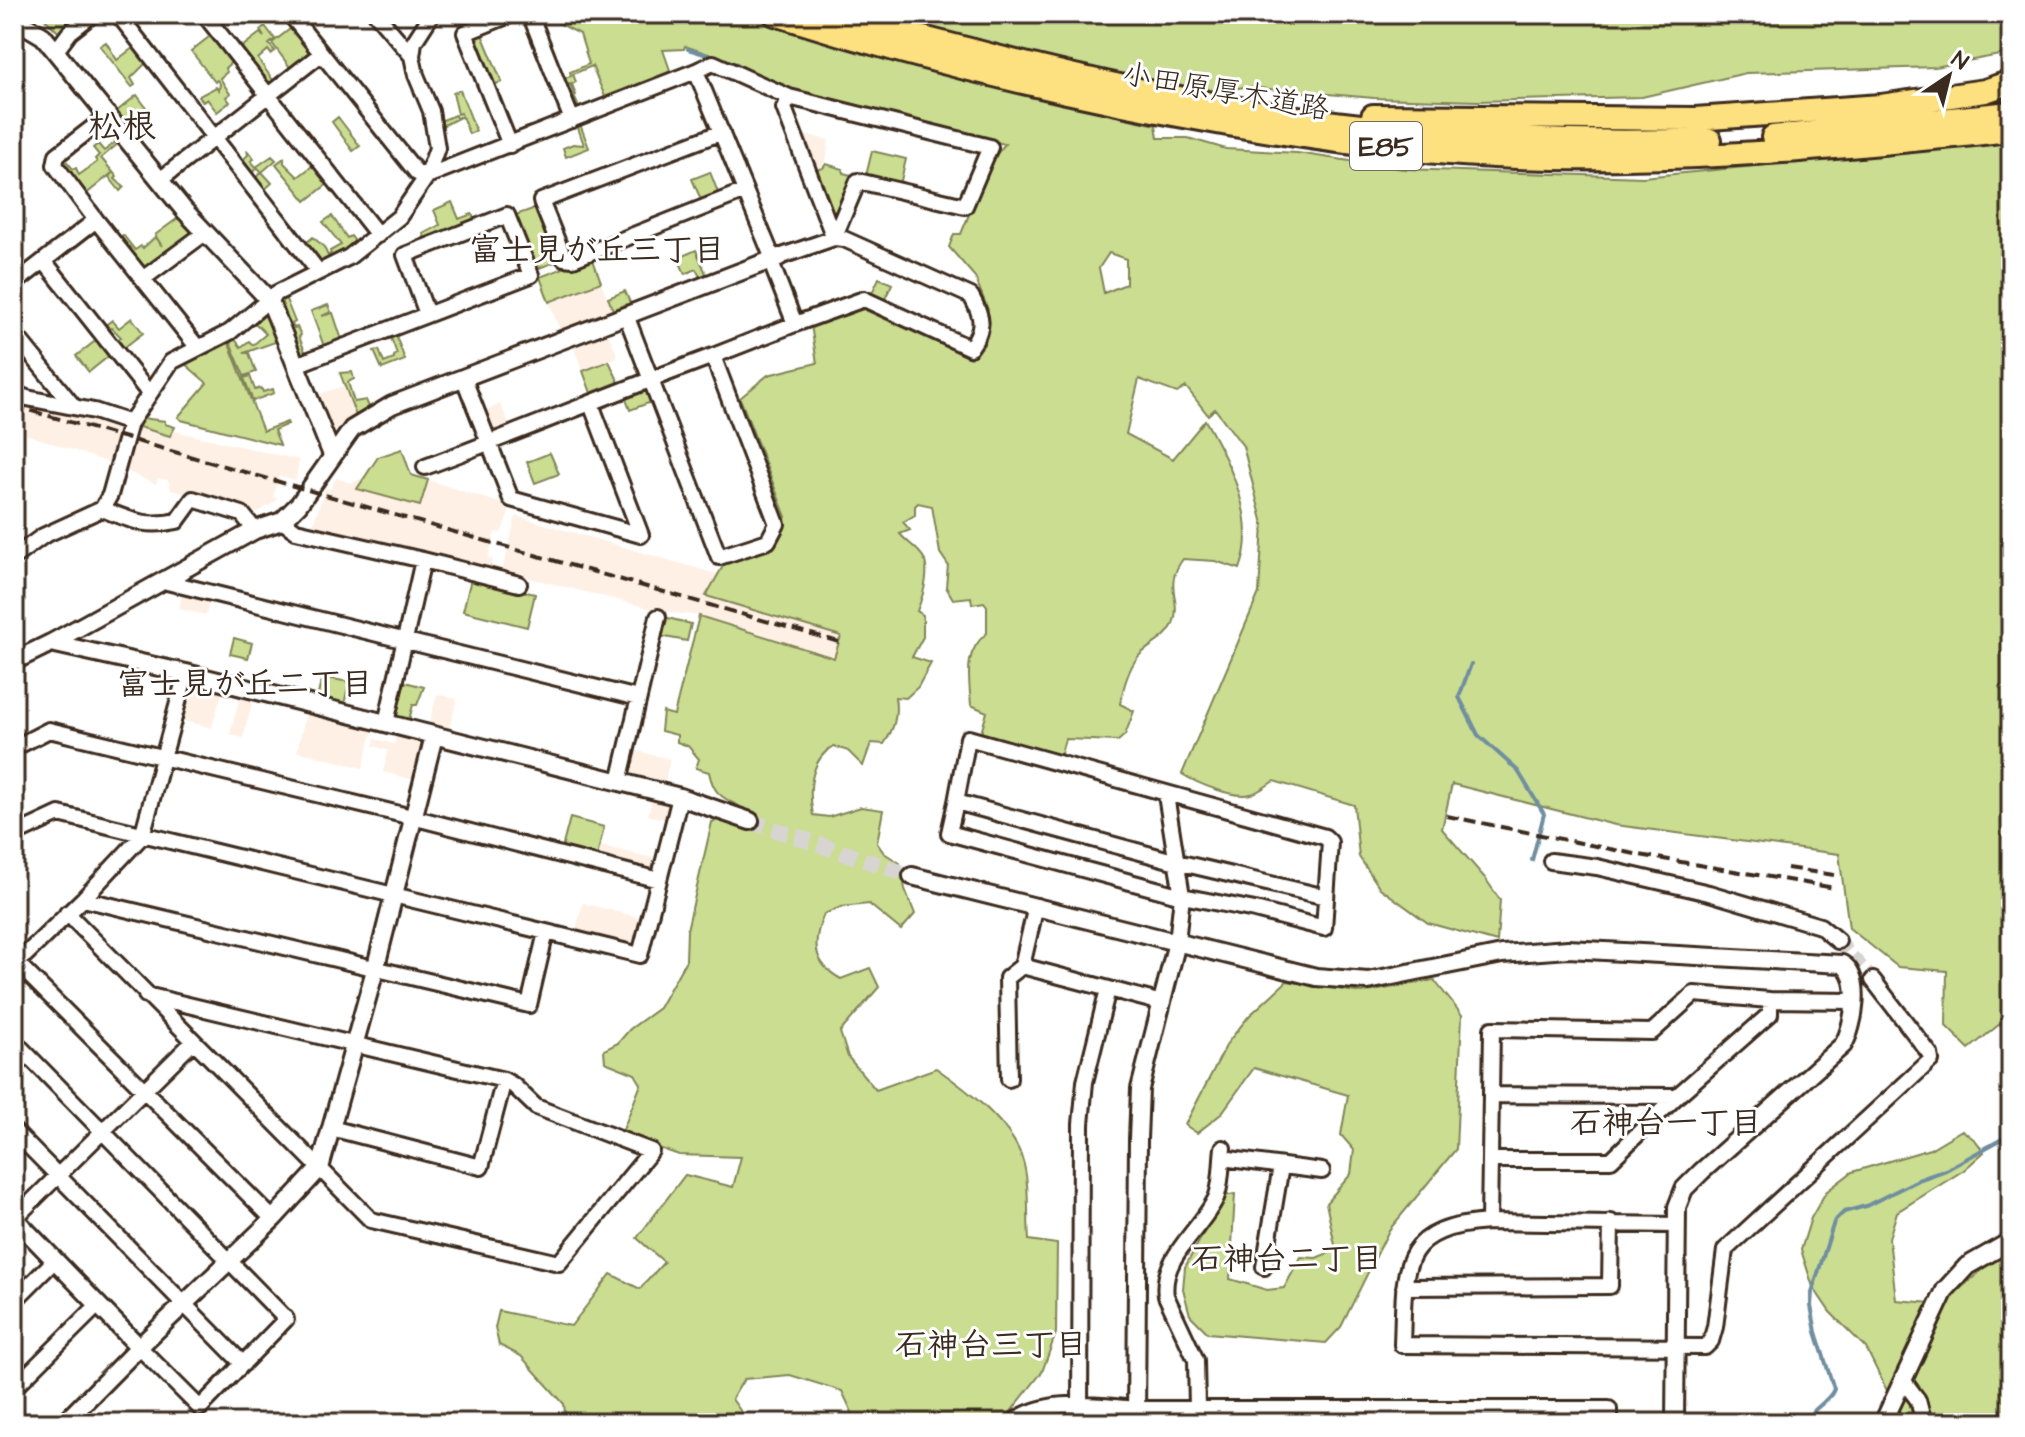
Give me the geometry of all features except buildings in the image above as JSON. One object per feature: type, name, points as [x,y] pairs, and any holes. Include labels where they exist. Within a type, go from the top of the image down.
[{"type":"highway","name":"小田原厚木道路","points":[[775,14],[1010,81],[1175,115],[1294,135],[1432,152],[1550,158],[1656,158],[1842,148],[2011,130]]},
{"type":"highway","name":"小田原厚木道路","points":[[837,14],[1076,79],[1256,114],[1410,132],[1623,144],[1752,139],[2011,113]]},
{"type":"highway","points":[[1985,91],[2011,82]]},
{"type":"highway","points":[[1256,114],[1695,119],[1881,106],[2011,88]]},
{"type":"street","points":[[56,51],[70,32],[93,14]]},
{"type":"street","points":[[118,14],[318,271]]},
{"type":"street","points":[[204,14],[378,235]]},
{"type":"street","points":[[290,14],[417,173],[427,176],[713,63],[789,97],[990,147],[965,206],[858,181],[834,238]]},
{"type":"street","points":[[376,14],[412,56]]},
{"type":"street","points":[[14,557],[43,536],[102,509],[110,495],[130,423],[169,364],[230,332],[277,293],[349,257],[399,217],[427,176],[437,148],[431,111],[416,75],[412,56],[414,42],[432,14]]},
{"type":"street","points":[[510,145],[465,33],[512,14]]},
{"type":"street","points":[[530,14],[572,120]]},
{"type":"street","points":[[14,22],[43,36],[205,233],[270,301],[332,455]]},
{"type":"street","points":[[160,180],[321,54]]},
{"type":"street","points":[[696,71],[774,259],[795,324]]},
{"type":"street","points":[[789,97],[784,108],[834,238]]},
{"type":"street","points":[[109,115],[57,155],[55,165],[198,348]]},
{"type":"street","points":[[722,132],[541,201],[564,258],[573,259],[745,191]]},
{"type":"street","points":[[296,365],[531,275],[507,215],[405,255],[427,314]]},
{"type":"street","points":[[14,284],[96,220]]},
{"type":"street","points":[[144,278],[205,233]]},
{"type":"street","points":[[14,661],[255,530],[282,521],[299,504],[352,429],[369,417],[392,405],[774,259],[834,238],[844,239],[971,296],[981,314],[979,337],[970,348],[864,299],[598,398],[591,404],[425,467]]},
{"type":"street","points":[[44,261],[148,392]]},
{"type":"street","points":[[626,315],[719,557],[768,541],[777,524],[713,356]]},
{"type":"street","points":[[14,333],[74,407]]},
{"type":"street","points":[[464,379],[511,499],[641,535],[591,404]]},
{"type":"street","points":[[14,393],[130,423]]},
{"type":"street","points":[[102,509],[141,524],[158,525],[177,521],[193,499],[242,514],[255,530]]},
{"type":"street","points":[[282,521],[296,531],[519,584]]},
{"type":"street","points":[[386,723],[423,560]]},
{"type":"street","points":[[163,581],[638,698]]},
{"type":"street","points":[[619,782],[658,617]]},
{"type":"street","points":[[51,643],[186,673],[680,797],[750,821]]},
{"type":"street","points":[[186,673],[142,836],[16,965],[273,1219]]},
{"type":"street","points":[[14,748],[49,730],[659,880]]},
{"type":"street","points":[[64,1423],[273,1219],[320,1168],[375,970],[434,736]]},
{"type":"street","points":[[968,738],[1325,837],[1330,842],[1324,928],[1182,896],[949,833],[956,802],[968,738]]},
{"type":"street","points":[[1136,1416],[1140,1089],[1177,942],[1182,896],[1166,795]]},
{"type":"street","points":[[14,835],[59,814],[640,955],[680,797]]},
{"type":"street","points":[[956,802],[1177,862],[1326,897]]},
{"type":"street","points":[[1551,861],[1597,867],[1709,893],[1820,926],[1838,941]]},
{"type":"street","points":[[912,876],[1316,977],[1368,981],[1502,954],[1568,949],[1842,964],[1850,969],[1854,978],[1853,1001],[1849,1034],[1843,1045],[1684,1189],[1677,1207],[1675,1423]]},
{"type":"street","points":[[83,899],[529,1005],[546,932]]},
{"type":"street","points":[[1009,1079],[1007,978],[1022,966],[1036,906]]},
{"type":"street","points":[[67,913],[146,995],[371,1220],[559,1263],[651,1151],[536,1107],[504,1080],[146,995]]},
{"type":"street","points":[[1022,966],[1162,1003]]},
{"type":"street","points":[[1675,1225],[1489,1222],[1462,1224],[1423,1240],[1406,1269],[1402,1345],[1705,1347],[1711,1341],[1725,1250],[1931,1060],[1930,1054],[1873,980]]},
{"type":"street","points":[[1080,1423],[1081,1124],[1085,1082],[1108,989]]},
{"type":"street","points":[[1489,1222],[1492,1029],[1652,1032],[1694,994],[1770,1000],[1853,1001]]},
{"type":"street","points":[[1490,1160],[1611,1160],[1677,1096],[1770,1014],[1770,1000]]},
{"type":"street","points":[[14,1041],[102,1132],[286,1319],[200,1408],[14,1218],[57,1175],[102,1132],[193,1042]]},
{"type":"street","points":[[331,1128],[481,1167],[504,1080]]},
{"type":"street","points":[[1491,1095],[1677,1096]]},
{"type":"street","points":[[14,1131],[243,1364]]},
{"type":"street","points":[[1197,1408],[1196,1360],[1164,1286],[1177,1254],[1217,1196],[1222,1153],[1322,1171]]},
{"type":"street","points":[[1264,1267],[1281,1166]]},
{"type":"street","points":[[1404,1287],[1610,1286],[1611,1222]]},
{"type":"street","points":[[1883,1423],[1945,1290],[1967,1266],[2011,1241]]},
{"type":"street","points":[[14,1301],[55,1260]]},
{"type":"street","points":[[14,1388],[98,1305]]},
{"type":"street","points":[[1903,1380],[1918,1400],[1924,1423]]},
{"type":"street","points":[[1012,1423],[1026,1412],[1080,1405],[1136,1416],[1197,1408],[1401,1415],[1609,1409],[1609,1423]]},
{"type":"shaded area","points":[[797,133],[829,140],[826,161],[821,167],[811,169]]},
{"type":"shaded area","points":[[601,282],[613,313],[561,333],[549,302]]},
{"type":"shaded area","points":[[608,332],[618,357],[583,371],[573,346]]},
{"type":"shaded area","points":[[343,386],[355,414],[337,435],[331,432],[317,395]]},
{"type":"shaded area","points":[[14,400],[73,414],[118,430],[110,463],[14,430]]},
{"type":"shaded area","points":[[500,404],[511,428],[499,433],[491,432],[483,412]]},
{"type":"shaded area","points":[[139,427],[170,436],[174,431],[299,460],[296,480],[279,476],[273,497],[277,499],[257,513],[171,490],[168,480],[158,478],[156,484],[126,471]]},
{"type":"shaded area","points":[[336,478],[351,483],[363,478],[357,488],[420,506],[428,480],[503,504],[509,513],[501,533],[495,532],[488,558],[493,559],[490,570],[312,527],[325,489],[330,489]]},
{"type":"shaded area","points":[[516,516],[720,575],[706,596],[841,635],[834,658],[699,616],[661,611],[502,571]]},
{"type":"shaded area","points":[[182,593],[210,600],[206,615],[179,609]]},
{"type":"shaded area","points":[[190,684],[222,692],[212,728],[181,720]]},
{"type":"shaded area","points":[[437,694],[457,699],[449,730],[429,725]]},
{"type":"shaded area","points":[[240,696],[253,700],[243,738],[230,734]]},
{"type":"shaded area","points":[[307,709],[374,726],[363,768],[297,751]]},
{"type":"shaded area","points":[[397,734],[420,739],[422,748],[414,780],[383,772],[388,750],[373,746],[375,739],[394,744]]},
{"type":"shaded area","points":[[633,750],[670,759],[665,781],[628,773]]},
{"type":"shaded area","points":[[653,796],[669,800],[668,820],[648,815]]},
{"type":"shaded area","points":[[601,846],[658,859],[655,869],[650,871],[598,859]]},
{"type":"shaded area","points":[[583,903],[641,918],[634,946],[575,931]]},
{"type":"green space","points":[[40,14],[82,14],[58,32]]},
{"type":"green space","points":[[541,14],[564,14],[584,21],[587,14],[760,14],[1065,104],[1156,125],[1158,138],[1188,138],[1226,149],[1297,153],[1403,169],[1643,177],[2011,141],[2011,1015],[1969,1049],[1946,1026],[1947,971],[1898,967],[1849,928],[1839,854],[1615,825],[1452,784],[1442,829],[1500,900],[1497,942],[1428,923],[1380,888],[1359,857],[1354,805],[1274,781],[1254,793],[1235,794],[1206,786],[1182,774],[1259,593],[1263,524],[1243,446],[1215,409],[1208,415],[1186,387],[1177,393],[1139,379],[1126,434],[1173,459],[1205,420],[1232,472],[1244,511],[1246,531],[1240,569],[1215,561],[1183,559],[1177,569],[1173,585],[1176,607],[1173,624],[1166,635],[1137,658],[1124,686],[1120,704],[1134,711],[1125,735],[1118,741],[1065,739],[1060,757],[981,733],[987,712],[971,705],[969,666],[974,648],[987,633],[987,606],[984,602],[972,604],[971,597],[953,599],[946,587],[948,565],[940,553],[932,506],[918,503],[915,515],[903,522],[910,530],[900,534],[920,553],[926,565],[926,581],[917,611],[923,615],[923,637],[912,657],[931,663],[918,687],[906,698],[895,697],[895,716],[890,733],[884,744],[871,743],[863,766],[848,751],[834,746],[815,767],[811,786],[813,815],[829,817],[861,807],[883,810],[877,843],[884,853],[900,863],[905,889],[915,914],[901,930],[869,904],[841,907],[824,914],[816,943],[824,966],[841,979],[870,968],[879,987],[840,1032],[848,1057],[876,1090],[936,1068],[986,1108],[1008,1132],[1022,1158],[1026,1177],[1029,1240],[1057,1244],[1056,1333],[1042,1372],[1002,1423],[857,1423],[842,1391],[790,1375],[744,1379],[732,1399],[749,1423],[566,1423],[564,1404],[521,1356],[499,1345],[495,1328],[499,1311],[571,1326],[611,1274],[640,1289],[664,1262],[637,1238],[685,1175],[733,1187],[741,1157],[679,1155],[621,1135],[641,1084],[635,1074],[605,1062],[604,1050],[618,1043],[630,1029],[659,1008],[686,960],[687,930],[712,822],[722,819],[736,821],[739,806],[718,793],[709,772],[696,768],[699,759],[688,746],[677,742],[677,735],[661,731],[663,712],[674,715],[699,616],[834,658],[841,636],[706,596],[727,559],[771,548],[786,517],[740,398],[768,375],[817,363],[811,325],[861,308],[971,358],[985,343],[988,310],[975,277],[949,247],[954,234],[961,234],[991,161],[1005,144],[788,90],[738,64],[685,46],[684,49],[663,50],[670,70],[666,76],[606,99],[592,66],[573,74],[576,82],[572,84],[576,95],[574,96],[580,110],[573,108],[568,97],[574,94],[570,84],[565,86],[562,79],[589,64],[580,34]],"holes":[[[1109,253],[1126,259],[1126,284],[1104,293],[1099,268]]]},
{"type":"green space","points":[[869,14],[2011,14],[2011,53],[1935,67],[1746,73],[1642,97],[1478,101],[1374,98],[1245,87],[1218,91],[1049,63]]},
{"type":"green space","points":[[265,26],[275,39],[269,44],[275,51],[271,54],[268,50],[258,59],[275,83],[271,86],[266,85],[238,50],[260,33],[264,37],[260,30]]},
{"type":"green space","points":[[294,26],[312,50],[312,55],[292,70],[272,43]]},
{"type":"green space","points":[[481,32],[502,82],[492,85],[473,39],[475,34]]},
{"type":"green space","points":[[213,34],[234,60],[220,78],[230,94],[226,97],[230,102],[217,112],[207,99],[203,102],[199,96],[216,87],[219,90],[220,84],[217,80],[215,82],[191,51]]},
{"type":"green space","points":[[106,42],[117,60],[134,47],[148,61],[131,78],[135,85],[132,87],[100,46]]},
{"type":"green space","points":[[460,90],[476,131],[469,134],[461,113],[458,114],[453,93]]},
{"type":"green space","points":[[137,95],[148,110],[127,127],[116,112]]},
{"type":"green space","points":[[455,115],[456,118],[462,116],[442,126],[440,121]]},
{"type":"green space","points":[[338,117],[360,146],[353,151],[332,122]]},
{"type":"green space","points":[[580,124],[589,148],[566,157],[563,148],[573,144],[584,145],[577,125]]},
{"type":"green space","points":[[117,141],[119,143],[101,158],[124,187],[120,191],[109,177],[112,173],[85,195],[61,165],[61,160],[64,158],[73,169],[76,168],[79,175],[97,162],[95,159],[99,155],[93,148],[98,144],[104,151]]},
{"type":"green space","points":[[247,150],[256,167],[272,156],[276,160],[262,172],[258,168],[250,174],[240,162],[248,155]]},
{"type":"green space","points":[[872,151],[906,159],[900,185],[866,176]]},
{"type":"green space","points":[[284,158],[284,163],[298,177],[315,164],[330,182],[306,201],[276,164]]},
{"type":"green space","points":[[826,164],[855,176],[834,226],[814,171]]},
{"type":"green space","points":[[262,172],[272,183],[263,191],[254,179]]},
{"type":"green space","points":[[710,172],[719,195],[702,202],[692,179]]},
{"type":"green space","points":[[452,202],[459,219],[472,214],[475,222],[426,241],[423,234],[440,225],[434,210]]},
{"type":"green space","points":[[538,207],[558,261],[534,270],[513,216]]},
{"type":"green space","points":[[332,216],[347,238],[351,236],[356,243],[326,263],[318,261],[305,244],[313,237],[324,247],[328,256],[330,251],[341,245],[323,222]]},
{"type":"green space","points":[[178,218],[191,232],[190,238],[145,269],[119,238],[123,235],[135,250],[141,246],[143,248],[155,237],[162,246],[155,235]]},
{"type":"green space","points":[[696,250],[707,276],[701,279],[696,269],[685,274],[678,258]]},
{"type":"green space","points":[[592,257],[601,282],[549,302],[540,277]]},
{"type":"green space","points":[[879,278],[892,284],[884,301],[871,295]]},
{"type":"green space","points":[[625,291],[631,305],[614,312],[608,298]]},
{"type":"green space","points":[[285,297],[295,322],[292,324],[301,335],[299,337],[307,356],[299,355],[279,304],[280,299]]},
{"type":"green space","points":[[328,305],[331,312],[322,316],[333,313],[343,343],[325,349],[311,311]]},
{"type":"green space","points":[[266,315],[278,341],[244,353],[249,353],[256,372],[244,376],[230,342],[234,338],[241,347],[249,341],[253,345],[266,334],[255,323]]},
{"type":"green space","points":[[132,318],[143,333],[121,350],[114,342],[121,337],[112,328],[109,335],[103,327],[112,320],[119,328]]},
{"type":"green space","points":[[395,333],[405,360],[382,369],[374,351],[379,350],[384,363],[394,359],[397,354],[390,335]]},
{"type":"green space","points":[[98,339],[110,355],[89,372],[76,356]]},
{"type":"green space","points":[[228,341],[263,431],[288,424],[274,430],[280,445],[178,417],[207,383],[184,363]]},
{"type":"green space","points":[[609,361],[620,385],[597,395],[591,393],[583,371]]},
{"type":"green space","points":[[352,372],[354,379],[348,382],[354,402],[366,400],[369,407],[356,416],[340,373]]},
{"type":"green space","points":[[250,376],[255,390],[261,388],[263,392],[273,389],[274,393],[253,401],[244,378]]},
{"type":"green space","points":[[648,385],[654,401],[630,410],[624,394]]},
{"type":"green space","points":[[141,418],[165,421],[165,424],[175,427],[170,436],[139,427]]},
{"type":"green space","points":[[402,449],[411,475],[428,480],[420,506],[357,489],[378,457]]},
{"type":"green space","points":[[550,453],[559,474],[535,483],[527,462]]},
{"type":"green space","points":[[471,579],[535,594],[527,627],[463,611]]},
{"type":"green space","points":[[664,617],[691,624],[687,641],[659,636]]},
{"type":"green space","points":[[234,638],[252,643],[248,658],[230,654]]},
{"type":"green space","points":[[322,677],[349,682],[344,705],[317,699]]},
{"type":"green space","points":[[405,682],[424,687],[417,705],[413,705],[409,720],[398,717],[396,713]]},
{"type":"green space","points":[[570,818],[604,827],[597,857],[562,848]]},
{"type":"green space","points":[[1434,980],[1462,1015],[1456,1149],[1389,1230],[1341,1327],[1326,1343],[1208,1333],[1190,1315],[1183,1289],[1185,1267],[1224,1196],[1235,1194],[1230,1279],[1267,1290],[1284,1288],[1301,1257],[1316,1258],[1336,1250],[1326,1203],[1351,1174],[1354,1150],[1341,1135],[1348,1095],[1254,1068],[1221,1114],[1197,1133],[1185,1125],[1228,1042],[1249,1016],[1287,981],[1362,993]]},
{"type":"green space","points":[[1962,1130],[1984,1152],[1964,1170],[1897,1212],[1889,1238],[1896,1300],[1932,1303],[1959,1290],[2011,1244],[2011,1423],[1903,1423],[1866,1348],[1830,1312],[1813,1287],[1801,1250],[1811,1218],[1826,1192],[1852,1172],[1930,1149]]},
{"type":"waterway","points":[[688,49],[737,64]]},
{"type":"waterway","points":[[1471,664],[1459,697],[1478,735],[1518,771],[1544,814],[1532,860]]},
{"type":"waterway","points":[[1802,1423],[1834,1389],[1811,1306],[1812,1292],[1834,1222],[1844,1212],[1866,1206],[1946,1170],[2011,1134]]},
{"type":"tunnel","points":[[750,821],[912,876]]},
{"type":"tunnel","points":[[1838,941],[1873,980]]},
{"type":"railway","points":[[14,406],[839,642]]},
{"type":"railway","points":[[1447,816],[1640,855],[1835,888]]},
{"type":"railway","points":[[1787,868],[1834,875]]},
{"type":"district","name":"松根","points":[[122,125]]},
{"type":"district","name":"富士見が丘三丁目","points":[[597,249]]},
{"type":"district","name":"富士見が丘二丁目","points":[[245,683]]},
{"type":"district","name":"石神台一丁目","points":[[1666,1122]]},
{"type":"district","name":"石神台二丁目","points":[[1287,1258]]},
{"type":"district","name":"石神台三丁目","points":[[991,1344]]}]
